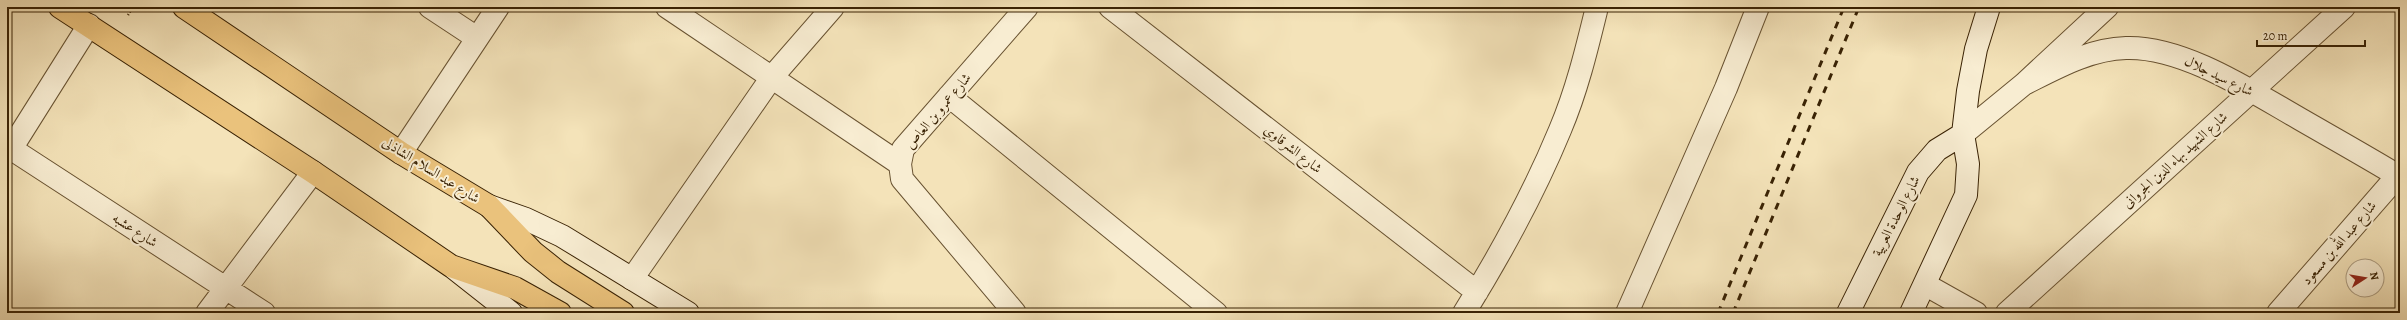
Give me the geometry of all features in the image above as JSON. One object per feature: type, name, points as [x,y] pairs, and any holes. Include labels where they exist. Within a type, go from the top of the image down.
[{"type":"main road","points":[[60,7],[313,172],[451,266],[515,288],[560,313]]},
{"type":"main road","name":"شارع عبد السلام الشاذلى","points":[[184,7],[401,153],[489,206]]},
{"type":"main road","points":[[489,206],[510,230],[533,252],[558,272],[623,313]]},
{"type":"street","points":[[430,7],[477,38]]},
{"type":"street","points":[[401,153],[498,7]]},
{"type":"street","points":[[667,7],[900,164]]},
{"type":"street","points":[[632,279],[772,77],[833,7]]},
{"type":"street","name":"شارع عمرو بن العاص","points":[[1015,313],[902,179],[900,164],[903,149],[1027,7]]},
{"type":"street","name":"شارع الشرقاوي","points":[[1110,7],[1477,292]]},
{"type":"street","points":[[1464,313],[1529,197],[1561,129],[1585,59],[1597,7]]},
{"type":"street","points":[[1627,313],[1726,88],[1758,7]]},
{"type":"street","points":[[1911,313],[1926,284],[1966,195],[1968,164],[1963,134],[1972,70],[1989,7]]},
{"type":"street","points":[[2024,84],[2107,7]]},
{"type":"street","name":"شارع الشهيد بهاء الدين الجروانى","points":[[2008,313],[2344,7]]},
{"type":"street","points":[[9,147],[89,25]]},
{"type":"street","name":"شارع سيد جلال","points":[[2024,84],[2072,61],[2098,51],[2125,48],[2153,49],[2180,57],[2251,91],[2399,175]]},
{"type":"street","name":"شارع الوحدة العربية","points":[[1848,313],[1918,172],[1937,150],[1963,134],[2024,84]]},
{"type":"street","points":[[949,96],[1216,313]]},
{"type":"street","name":"شارع عشبه","points":[[9,147],[264,313]]},
{"type":"street","points":[[207,313],[313,172]]},
{"type":"street","name":"شارع عبد الله بن مسعود","points":[[2278,313],[2399,175]]},
{"type":"street","name":"شارع عبد السلام الشاذلى","points":[[489,206],[526,219],[562,236],[688,313]]},
{"type":"street","points":[[451,266],[506,311]]},
{"type":"street","points":[[1926,284],[1976,313]]},
{"type":"railway","points":[[1718,313],[1844,7]]},
{"type":"railway","points":[[1733,313],[1859,7]]}]
